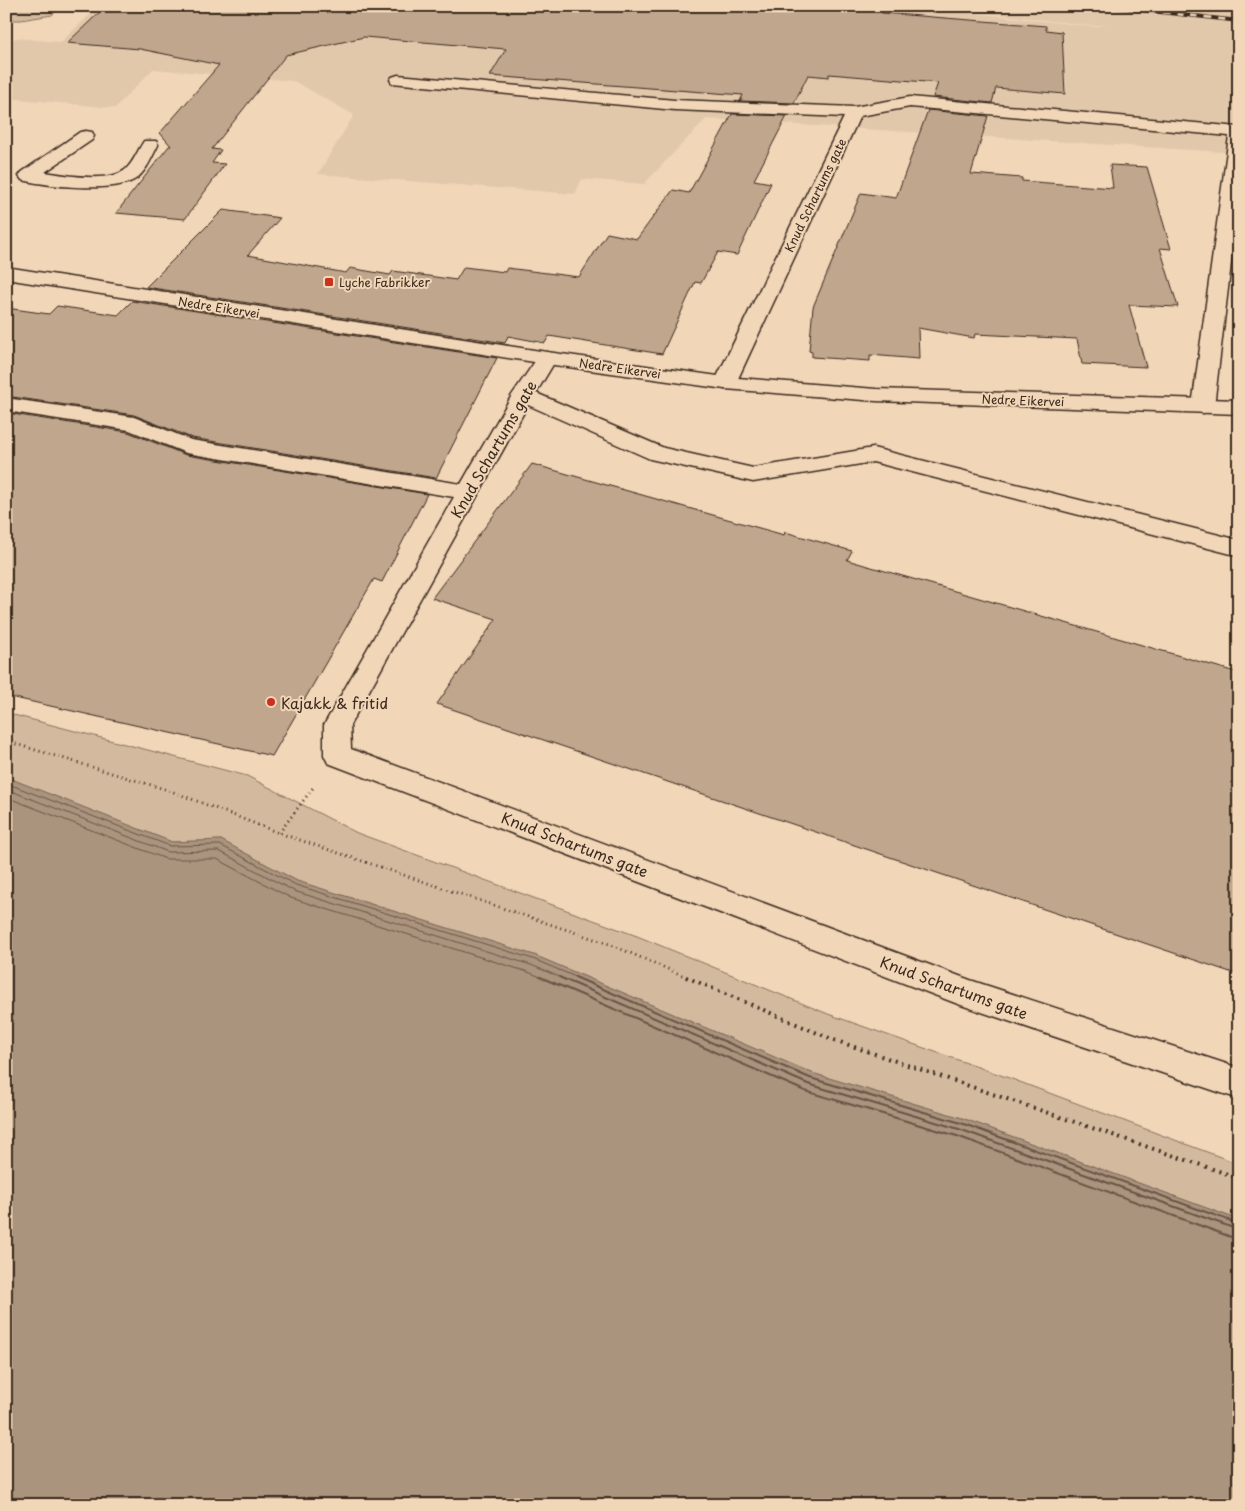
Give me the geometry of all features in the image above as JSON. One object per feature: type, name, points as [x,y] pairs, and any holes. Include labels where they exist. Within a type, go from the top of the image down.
[{"type":"street","points":[[398,80],[675,105],[854,112],[910,102],[1238,132],[1230,267],[1202,406]]},
{"type":"street","name":"Knud Schartums gate","points":[[725,383],[854,112]]},
{"type":"street","points":[[86,136],[28,176],[106,182],[120,180],[129,175],[139,165],[150,145]]},
{"type":"street","name":"Nedre Eikervei","points":[[6,273],[547,358],[725,383],[876,395],[1239,407]]},
{"type":"street","name":"Knud Schartums gate","points":[[547,358],[523,395],[337,725],[338,755],[969,994],[1239,1084]]},
{"type":"street","points":[[523,395],[658,454],[753,476],[872,454],[1239,548]]},
{"type":"street","points":[[6,404],[134,424],[186,446],[468,492]]},
{"type":"path","points":[[6,7],[11,6]]},
{"type":"path","points":[[6,741],[171,791],[279,833],[609,944],[834,1040],[1239,1178]]},
{"type":"path","points":[[279,833],[338,755]]},
{"type":"shaded area","points":[[6,6],[61,6],[52,15],[21,20],[6,20]]},
{"type":"shaded area","points":[[99,6],[912,6],[1096,27],[1106,24],[1095,26],[927,6],[1239,6],[1239,153],[706,119],[644,184],[582,179],[575,194],[318,174],[354,115],[294,81],[153,69],[115,108],[6,98],[6,45],[15,38],[61,42]]},
{"type":"shaded area","points":[[6,713],[247,776],[357,833],[637,936],[828,1014],[1009,1078],[1239,1164],[1239,1220],[962,1118],[812,1073],[534,955],[297,881],[221,840],[172,842],[6,777]]},
{"type":"water","points":[[6,777],[172,842],[221,840],[297,881],[534,955],[812,1073],[962,1118],[1239,1220],[1239,1505],[6,1505]]},
{"type":"building","points":[[106,6],[883,6],[882,13],[1046,26],[1046,30],[1062,32],[1065,94],[996,88],[992,103],[933,97],[938,83],[829,74],[829,77],[808,75],[794,103],[740,101],[743,95],[490,76],[506,49],[364,37],[286,55],[212,149],[221,150],[212,163],[225,164],[185,219],[116,213],[169,146],[171,146],[160,133],[219,65],[140,49],[67,43]]},
{"type":"building","points":[[928,110],[988,116],[971,174],[1022,178],[1022,181],[1113,188],[1110,165],[1147,167],[1171,249],[1160,248],[1178,307],[1129,305],[1146,367],[1082,364],[1077,339],[975,334],[974,338],[918,328],[919,359],[870,355],[870,361],[812,357],[812,352],[809,351],[813,307],[861,193],[896,198]]},
{"type":"building","points":[[732,114],[787,116],[754,180],[771,183],[737,255],[718,252],[701,283],[695,282],[662,354],[549,336],[545,343],[508,336],[505,343],[146,287],[223,210],[280,218],[248,255],[346,273],[350,268],[390,275],[393,271],[456,280],[464,267],[505,272],[507,268],[579,277],[607,233],[637,239],[673,190],[689,193]]},
{"type":"building","points":[[132,301],[497,358],[436,478],[192,438],[134,415],[6,396],[6,308],[49,314],[57,306],[118,315]]},
{"type":"building","points":[[6,413],[128,432],[186,455],[427,494],[382,582],[374,579],[272,756],[6,696]]},
{"type":"building","points":[[532,464],[784,535],[785,532],[852,551],[847,560],[1239,673],[1239,975],[437,704],[496,619],[432,598]]},
{"type":"railway","points":[[1107,6],[1239,21]]},
{"type":"place","name":"Lyche Fabrikker","points":[[329,282]]},
{"type":"place","name":"Kajakk & fritid","points":[[271,702]]}]
